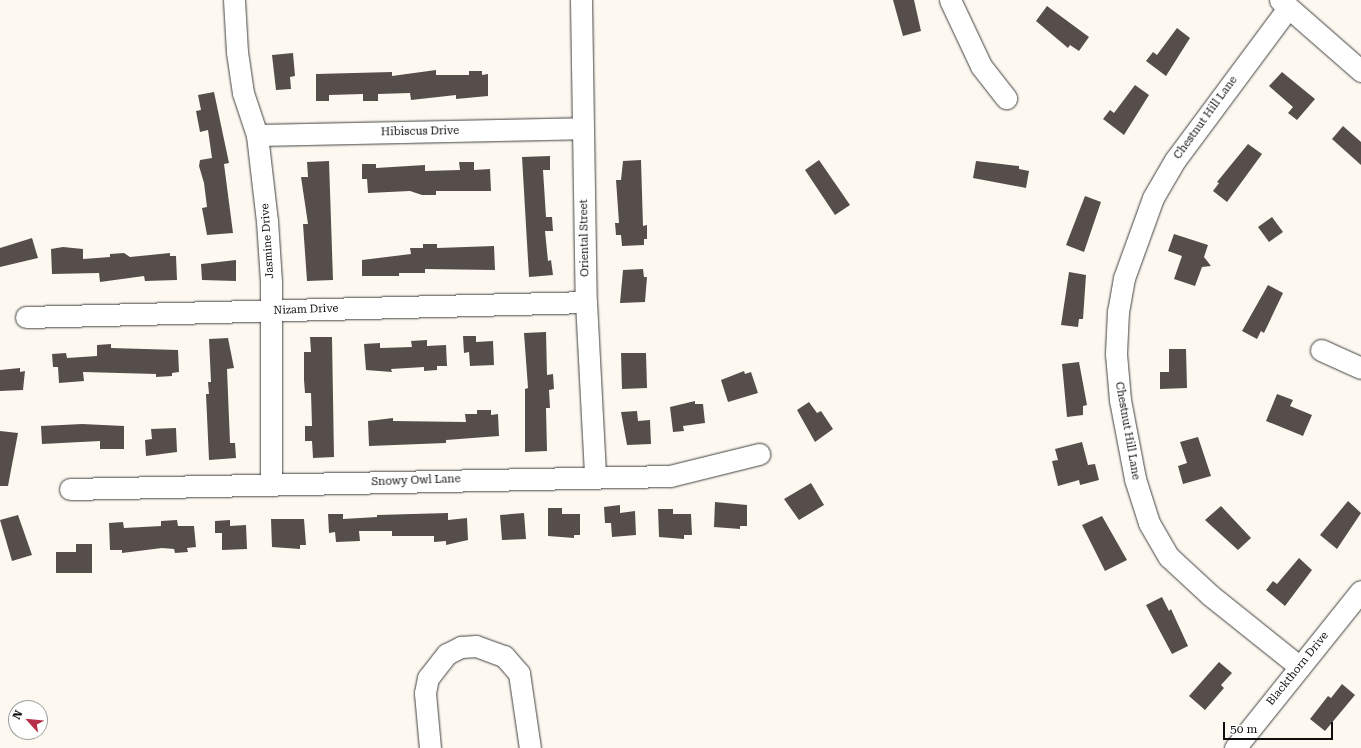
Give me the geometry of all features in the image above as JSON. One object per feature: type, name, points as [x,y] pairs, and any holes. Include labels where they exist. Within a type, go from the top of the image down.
[{"type":"street","name":"Jasmine Drive","points":[[234,0],[237,52],[243,93],[258,135],[267,221],[271,311],[272,485]]},
{"type":"street","name":"Oriental Street","points":[[581,0],[586,302],[595,476]]},
{"type":"street","points":[[950,0],[959,25],[981,66],[1006,98]]},
{"type":"street","points":[[1284,4],[1361,71]]},
{"type":"street","name":"Chestnut Hill Lane","points":[[1284,4],[1175,160],[1153,198],[1124,278],[1118,312],[1116,354],[1120,400],[1131,458],[1149,523],[1169,557],[1210,595],[1300,666]]},
{"type":"street","name":"Hibiscus Drive","points":[[258,135],[583,128]]},
{"type":"street","name":"Nizam Drive","points":[[26,317],[586,302]]},
{"type":"street","points":[[1321,350],[1361,368]]},
{"type":"street","name":"Snowy Owl Lane","points":[[70,489],[595,476],[670,476],[759,454]]},
{"type":"street","name":"Blackthorn Drive","points":[[1235,748],[1361,591]]},
{"type":"street","points":[[430,748],[426,700],[428,678],[436,664],[447,654],[461,647],[476,646],[504,656],[519,673],[530,748]]},
{"type":"building","points":[[893,0],[914,0],[921,31],[903,36]]},
{"type":"building","points":[[1047,6],[1089,37],[1079,51],[1070,45],[1068,48],[1036,21]]},
{"type":"building","points":[[1177,28],[1190,38],[1166,76],[1146,61],[1153,52],[1157,55]]},
{"type":"building","points":[[293,53],[295,76],[290,77],[291,89],[276,90],[272,55]]},
{"type":"building","points":[[436,70],[436,75],[469,75],[469,71],[482,71],[482,75],[488,74],[488,96],[456,99],[456,95],[411,100],[410,93],[378,94],[378,101],[363,101],[363,94],[329,95],[329,101],[316,101],[316,74],[392,72],[392,76]]},
{"type":"building","points":[[1282,72],[1315,99],[1297,120],[1288,113],[1293,107],[1269,86]]},
{"type":"building","points":[[1135,85],[1149,95],[1124,135],[1103,119],[1110,110],[1114,113]]},
{"type":"building","points":[[214,92],[229,163],[224,164],[233,233],[207,235],[202,208],[207,207],[204,183],[199,166],[200,160],[212,158],[208,130],[200,132],[196,111],[201,110],[198,95]]},
{"type":"building","points":[[1343,126],[1361,142],[1361,165],[1332,139]]},
{"type":"building","points":[[1248,144],[1262,154],[1227,202],[1213,191],[1219,183],[1217,182]]},
{"type":"building","points":[[550,156],[550,170],[543,170],[546,217],[552,217],[553,231],[545,231],[548,261],[551,260],[553,275],[529,277],[522,157]]},
{"type":"building","points":[[641,160],[643,226],[647,225],[647,239],[644,239],[644,245],[622,246],[621,235],[616,235],[615,223],[619,223],[616,180],[621,180],[623,161]]},
{"type":"building","points":[[819,160],[850,205],[835,215],[805,170]]},
{"type":"building","points":[[329,161],[333,280],[307,281],[303,224],[308,224],[301,177],[308,177],[307,162]]},
{"type":"building","points":[[976,161],[1019,166],[1019,169],[1029,171],[1026,188],[973,178]]},
{"type":"building","points":[[459,162],[474,162],[474,170],[490,169],[491,191],[436,191],[436,195],[422,195],[410,191],[368,193],[367,179],[362,179],[362,164],[376,164],[376,168],[425,165],[425,171],[460,170]]},
{"type":"building","points":[[1085,196],[1101,202],[1084,252],[1066,245]]},
{"type":"building","points":[[1272,217],[1283,232],[1269,242],[1258,227]]},
{"type":"building","points":[[1174,234],[1208,245],[1204,257],[1211,266],[1202,267],[1195,286],[1174,279],[1182,256],[1168,251]]},
{"type":"building","points":[[32,238],[38,258],[0,267],[0,248]]},
{"type":"building","points":[[423,244],[437,244],[437,248],[494,246],[495,270],[425,269],[425,273],[399,273],[399,276],[362,276],[362,260],[411,254],[410,248],[423,248]]},
{"type":"building","points":[[63,247],[83,249],[83,259],[110,257],[110,254],[124,253],[130,257],[170,253],[170,256],[176,256],[177,280],[145,281],[144,276],[100,282],[99,273],[52,274],[51,249]]},
{"type":"building","points":[[236,260],[236,281],[202,280],[201,264]]},
{"type":"building","points":[[643,269],[644,277],[647,277],[645,302],[620,303],[623,270]]},
{"type":"building","points":[[1069,272],[1086,275],[1083,319],[1079,319],[1078,327],[1061,325]]},
{"type":"building","points":[[1268,285],[1283,293],[1264,333],[1261,331],[1257,339],[1242,331]]},
{"type":"building","points":[[546,332],[547,375],[553,374],[554,389],[549,390],[550,408],[546,408],[547,451],[525,452],[525,389],[528,388],[524,333]]},
{"type":"building","points":[[463,336],[476,336],[476,342],[493,341],[494,365],[470,366],[469,352],[464,353]]},
{"type":"building","points":[[310,337],[332,337],[334,457],[313,458],[312,441],[305,441],[305,426],[312,426],[311,393],[305,393],[304,380],[304,352],[311,352]]},
{"type":"building","points":[[228,338],[234,368],[227,369],[230,443],[235,443],[236,458],[209,460],[206,394],[209,394],[208,382],[211,382],[209,339]]},
{"type":"building","points":[[427,340],[427,346],[446,345],[447,366],[437,366],[437,370],[424,371],[424,367],[391,369],[392,372],[366,370],[364,344],[380,343],[380,348],[412,347],[411,341]]},
{"type":"building","points":[[111,344],[111,348],[178,350],[179,372],[172,373],[172,376],[156,377],[156,374],[83,372],[84,381],[59,383],[58,367],[53,367],[52,354],[66,353],[67,358],[97,356],[97,345]]},
{"type":"building","points":[[1169,349],[1186,349],[1187,388],[1160,389],[1160,372],[1169,372]]},
{"type":"building","points":[[621,353],[646,353],[647,388],[622,389]]},
{"type":"building","points":[[1079,362],[1087,405],[1083,406],[1083,415],[1067,417],[1062,364]]},
{"type":"building","points":[[20,368],[20,372],[25,371],[23,390],[0,391],[0,370]]},
{"type":"building","points":[[744,371],[745,374],[751,372],[758,393],[728,402],[721,380]]},
{"type":"building","points":[[1277,394],[1293,400],[1290,406],[1312,415],[1303,436],[1266,421]]},
{"type":"building","points":[[695,401],[695,404],[703,404],[705,423],[683,426],[684,431],[673,432],[670,407]]},
{"type":"building","points":[[809,402],[817,413],[821,411],[833,429],[815,442],[797,410]]},
{"type":"building","points":[[477,410],[491,410],[491,415],[498,414],[499,436],[446,440],[446,443],[369,446],[368,421],[393,418],[393,421],[466,422],[465,414],[477,414]]},
{"type":"building","points":[[637,411],[638,421],[650,420],[651,444],[627,445],[621,412]]},
{"type":"building","points":[[82,424],[124,426],[124,449],[100,449],[100,441],[42,444],[41,426]]},
{"type":"building","points":[[176,428],[177,452],[146,456],[145,440],[152,439],[151,429]]},
{"type":"building","points":[[0,431],[18,433],[8,486],[0,486]]},
{"type":"building","points":[[1198,437],[1211,476],[1183,484],[1178,466],[1187,463],[1180,442]]},
{"type":"building","points":[[1082,442],[1088,465],[1095,464],[1099,480],[1080,485],[1079,480],[1058,486],[1052,461],[1058,460],[1055,449]]},
{"type":"building","points":[[811,483],[824,505],[799,520],[784,499]]},
{"type":"building","points":[[1348,501],[1361,513],[1337,549],[1320,535]]},
{"type":"building","points":[[715,502],[747,505],[747,526],[740,526],[740,529],[714,527]]},
{"type":"building","points":[[620,505],[620,513],[635,511],[636,535],[612,537],[611,523],[605,523],[604,507]]},
{"type":"building","points":[[1221,506],[1251,538],[1238,550],[1205,520]]},
{"type":"building","points":[[548,508],[562,508],[562,514],[580,514],[580,535],[574,535],[574,538],[548,536]]},
{"type":"building","points":[[658,509],[673,509],[673,514],[691,514],[692,535],[684,535],[684,539],[659,537]]},
{"type":"building","points":[[448,513],[448,520],[467,518],[468,540],[446,545],[446,541],[434,542],[434,536],[392,536],[392,531],[359,531],[360,541],[336,542],[335,532],[329,533],[328,514],[343,514],[343,519],[377,517],[377,515]]},
{"type":"building","points":[[524,513],[526,539],[502,540],[500,515]]},
{"type":"building","points":[[18,515],[32,555],[12,561],[0,520]]},
{"type":"building","points":[[1102,516],[1127,560],[1105,571],[1082,525]]},
{"type":"building","points":[[271,519],[304,519],[306,545],[300,545],[300,549],[272,547]]},
{"type":"building","points":[[177,520],[178,526],[194,526],[196,547],[187,548],[188,552],[175,553],[174,549],[162,548],[122,553],[122,550],[110,550],[109,523],[123,522],[124,528],[161,526],[161,521]]},
{"type":"building","points":[[230,520],[230,526],[246,525],[247,549],[222,550],[222,533],[215,533],[215,521]]},
{"type":"building","points":[[76,544],[92,544],[92,573],[56,573],[56,552],[76,552]]},
{"type":"building","points":[[1299,558],[1312,570],[1285,606],[1266,590],[1273,581],[1277,584]]},
{"type":"building","points":[[1162,597],[1169,611],[1171,609],[1188,646],[1172,654],[1146,605]]},
{"type":"building","points":[[1219,662],[1232,673],[1221,685],[1224,688],[1205,710],[1189,696]]},
{"type":"building","points":[[1342,684],[1355,695],[1325,731],[1310,719],[1328,696],[1331,698]]}]
